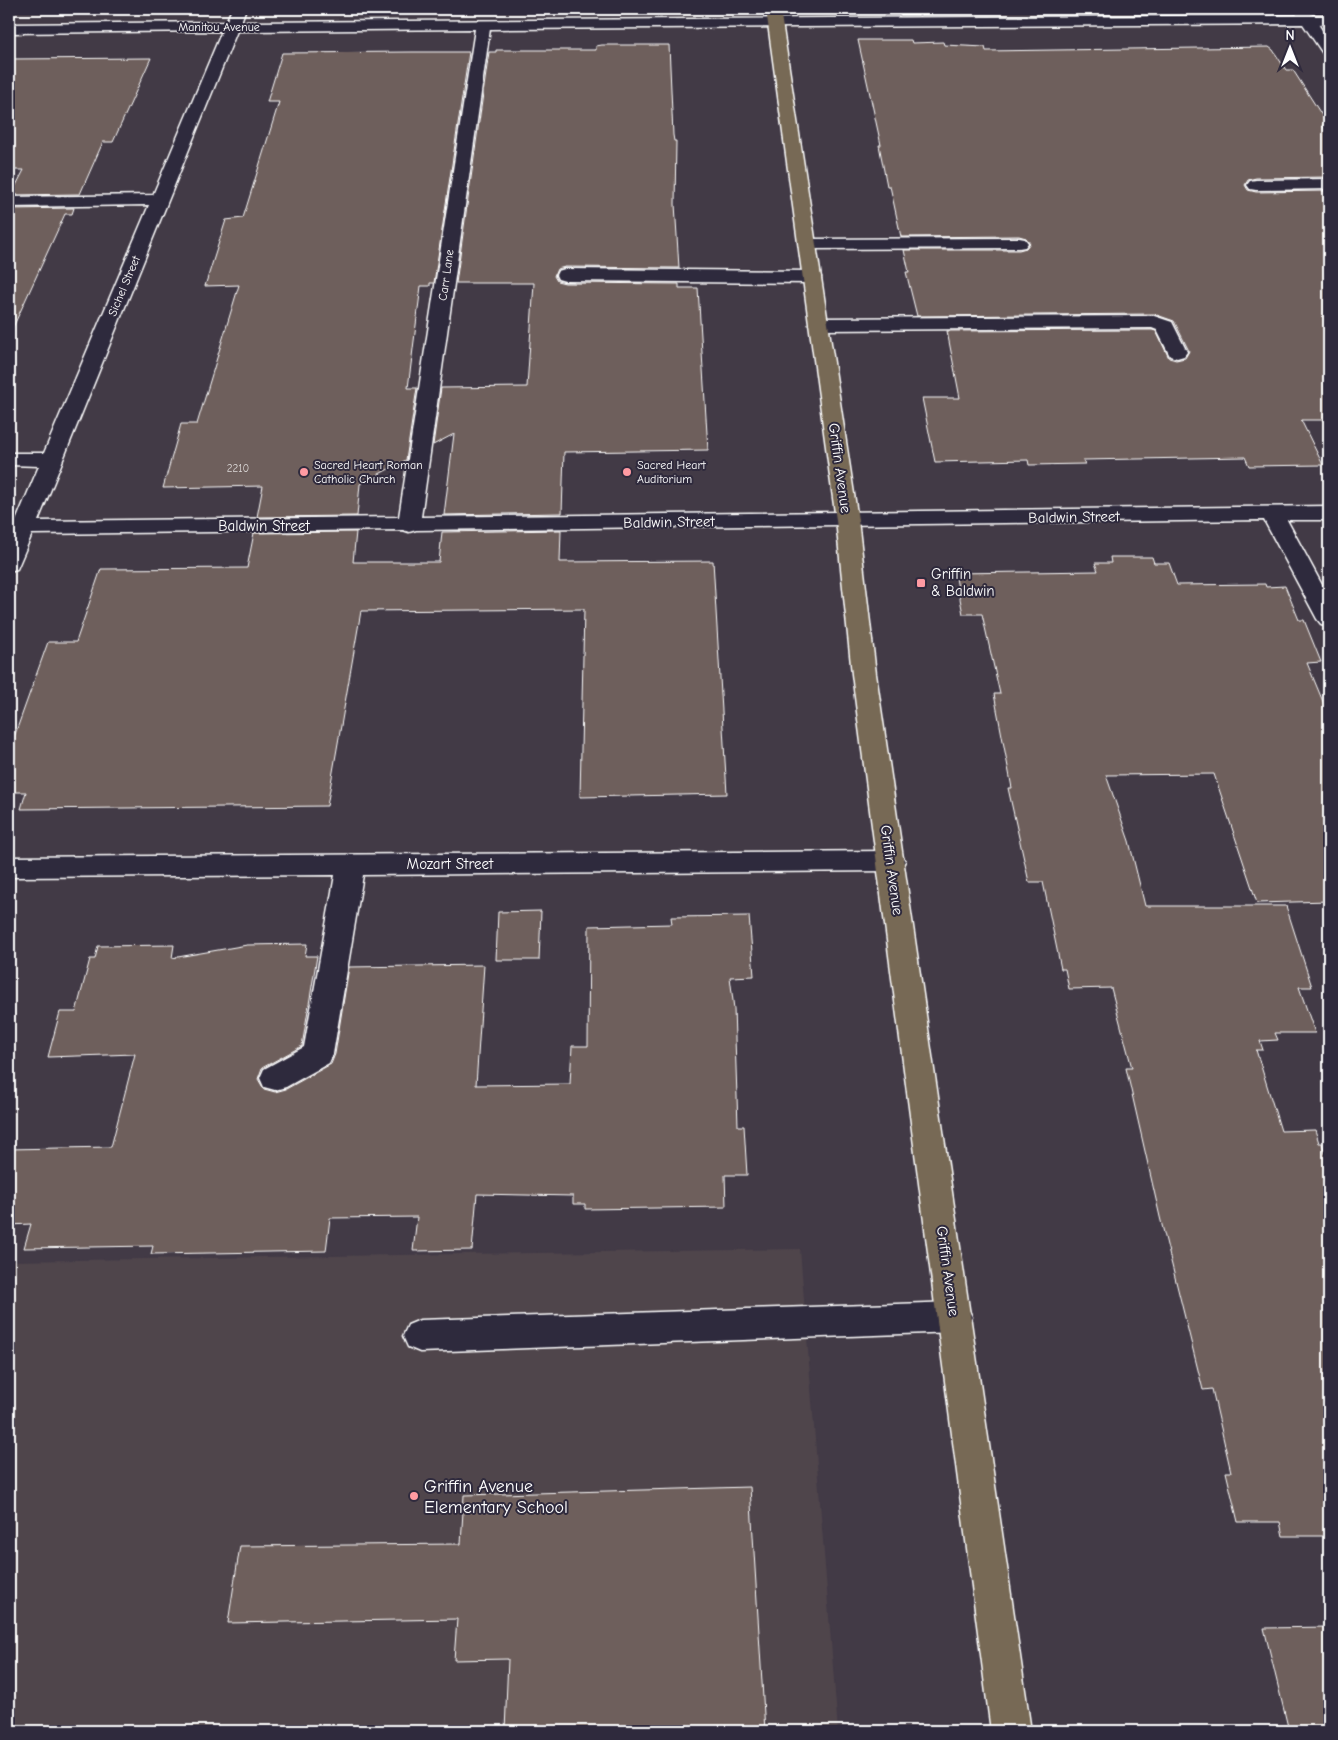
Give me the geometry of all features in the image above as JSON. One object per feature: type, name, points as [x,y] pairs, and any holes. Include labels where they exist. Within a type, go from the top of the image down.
[{"type":"main road","name":"Griffin Avenue","points":[[774,16],[847,520],[864,674],[1011,1731]]},
{"type":"street","name":"Sichel Street","points":[[9,564],[16,528],[51,460],[239,9]]},
{"type":"street","name":"Manitou Avenue","points":[[9,28],[483,25],[774,16],[1304,14],[1329,19]]},
{"type":"street","points":[[1304,14],[1329,52]]},
{"type":"street","name":"Carr Lane","points":[[409,525],[483,25]]},
{"type":"street","points":[[1256,185],[1329,184]]},
{"type":"street","points":[[9,202],[160,200]]},
{"type":"street","points":[[808,244],[1019,243]]},
{"type":"street","points":[[565,275],[812,277]]},
{"type":"street","points":[[819,324],[1154,322],[1165,326],[1177,352]]},
{"type":"street","points":[[9,459],[51,460]]},
{"type":"street","name":"Baldwin Street","points":[[16,528],[1329,513]]},
{"type":"street","points":[[1272,514],[1329,619]]},
{"type":"street","name":"Mozart Street","points":[[9,867],[891,861]]},
{"type":"street","points":[[275,1078],[318,1054],[351,864]]},
{"type":"street","points":[[420,1336],[955,1318]]},
{"type":"shaded area","name":"Griffin Avenue Elementary School","points":[[800,1249],[838,1731],[9,1731],[9,1261]]},
{"type":"building","points":[[858,40],[911,40],[912,43],[943,42],[944,45],[985,47],[986,51],[1269,47],[1273,50],[1286,70],[1293,70],[1328,125],[1322,125],[1329,136],[1329,177],[1256,178],[1248,180],[1245,185],[1248,190],[1256,192],[1329,191],[1329,420],[1301,420],[1323,465],[1249,466],[1245,457],[1083,460],[1085,464],[1029,465],[1028,460],[935,462],[922,398],[960,398],[947,331],[1152,330],[1156,331],[1169,358],[1176,360],[1185,358],[1189,351],[1174,321],[1154,314],[917,316],[906,272],[909,272],[904,250],[1019,250],[1026,248],[1030,243],[1026,238],[1019,236],[901,237],[890,186],[887,186],[879,145],[881,145]]},
{"type":"building","points":[[669,45],[673,135],[674,141],[676,141],[675,204],[679,268],[565,267],[557,269],[554,276],[557,281],[565,283],[679,284],[679,288],[698,288],[708,450],[564,452],[562,513],[444,515],[454,434],[433,445],[441,388],[527,387],[534,283],[456,283],[489,52],[496,52],[496,50],[596,50],[596,46]]},
{"type":"building","points":[[469,52],[434,283],[430,283],[430,286],[421,286],[408,388],[417,388],[406,460],[360,484],[357,516],[257,517],[263,486],[163,488],[181,424],[197,424],[239,285],[205,286],[226,220],[243,218],[279,102],[267,102],[282,53]]},
{"type":"building","points":[[151,58],[113,142],[103,142],[80,194],[11,195],[24,170],[9,170],[9,59]]},
{"type":"building","points":[[74,208],[72,214],[65,214],[9,336],[9,209]]},
{"type":"building","points":[[561,530],[560,562],[713,561],[727,794],[580,797],[584,609],[361,611],[327,806],[21,809],[26,792],[9,792],[9,751],[48,642],[76,642],[101,569],[247,568],[254,533],[356,532],[353,562],[439,562],[442,532]]},
{"type":"building","points":[[1110,557],[1152,557],[1154,563],[1169,563],[1177,585],[1265,584],[1266,587],[1285,586],[1299,620],[1304,620],[1321,662],[1307,663],[1329,716],[1329,901],[1257,903],[1214,774],[1106,775],[1129,841],[1145,906],[1286,906],[1312,987],[1299,987],[1315,1033],[1275,1033],[1278,1040],[1260,1041],[1263,1050],[1256,1050],[1281,1131],[1315,1130],[1319,1143],[1322,1143],[1329,1166],[1329,1536],[1283,1536],[1280,1522],[1238,1522],[1226,1472],[1231,1472],[1212,1389],[1203,1390],[1160,1217],[1126,1068],[1132,1068],[1111,988],[1069,989],[1065,969],[1061,969],[1043,882],[1029,882],[1018,833],[1008,788],[1012,788],[994,694],[1000,694],[982,614],[963,614],[955,573],[1098,571],[1095,563],[1111,563]]},
{"type":"building","points":[[541,911],[539,960],[496,960],[498,912]]},
{"type":"building","points":[[749,916],[754,976],[730,977],[734,1009],[738,1126],[744,1126],[747,1175],[725,1175],[726,1207],[585,1209],[585,1204],[573,1204],[573,1196],[477,1194],[472,1250],[413,1251],[417,1217],[330,1218],[326,1251],[151,1254],[153,1246],[24,1248],[31,1224],[9,1225],[9,1149],[111,1147],[135,1054],[48,1057],[60,1012],[76,1012],[90,959],[95,959],[98,946],[174,945],[172,958],[247,945],[307,944],[305,956],[317,956],[302,1046],[262,1068],[258,1079],[264,1089],[275,1092],[286,1089],[331,1064],[335,1054],[349,967],[484,965],[476,1085],[570,1084],[572,1046],[588,1046],[589,926],[672,924],[671,917]]},
{"type":"building","points":[[750,1487],[765,1731],[505,1731],[508,1659],[454,1660],[457,1619],[228,1623],[240,1546],[461,1544],[464,1495]]},
{"type":"building","points":[[1329,1627],[1329,1731],[1289,1731],[1264,1628]]},
{"type":"place","name":"Sacred Heart Roman Catholic Church","points":[[304,472]]},
{"type":"place","name":"Sacred Heart Auditorium","points":[[627,472]]},
{"type":"place","name":"Griffin & Baldwin","points":[[921,583]]},
{"type":"place","name":"Griffin Avenue Elementary School","points":[[414,1496]]}]
